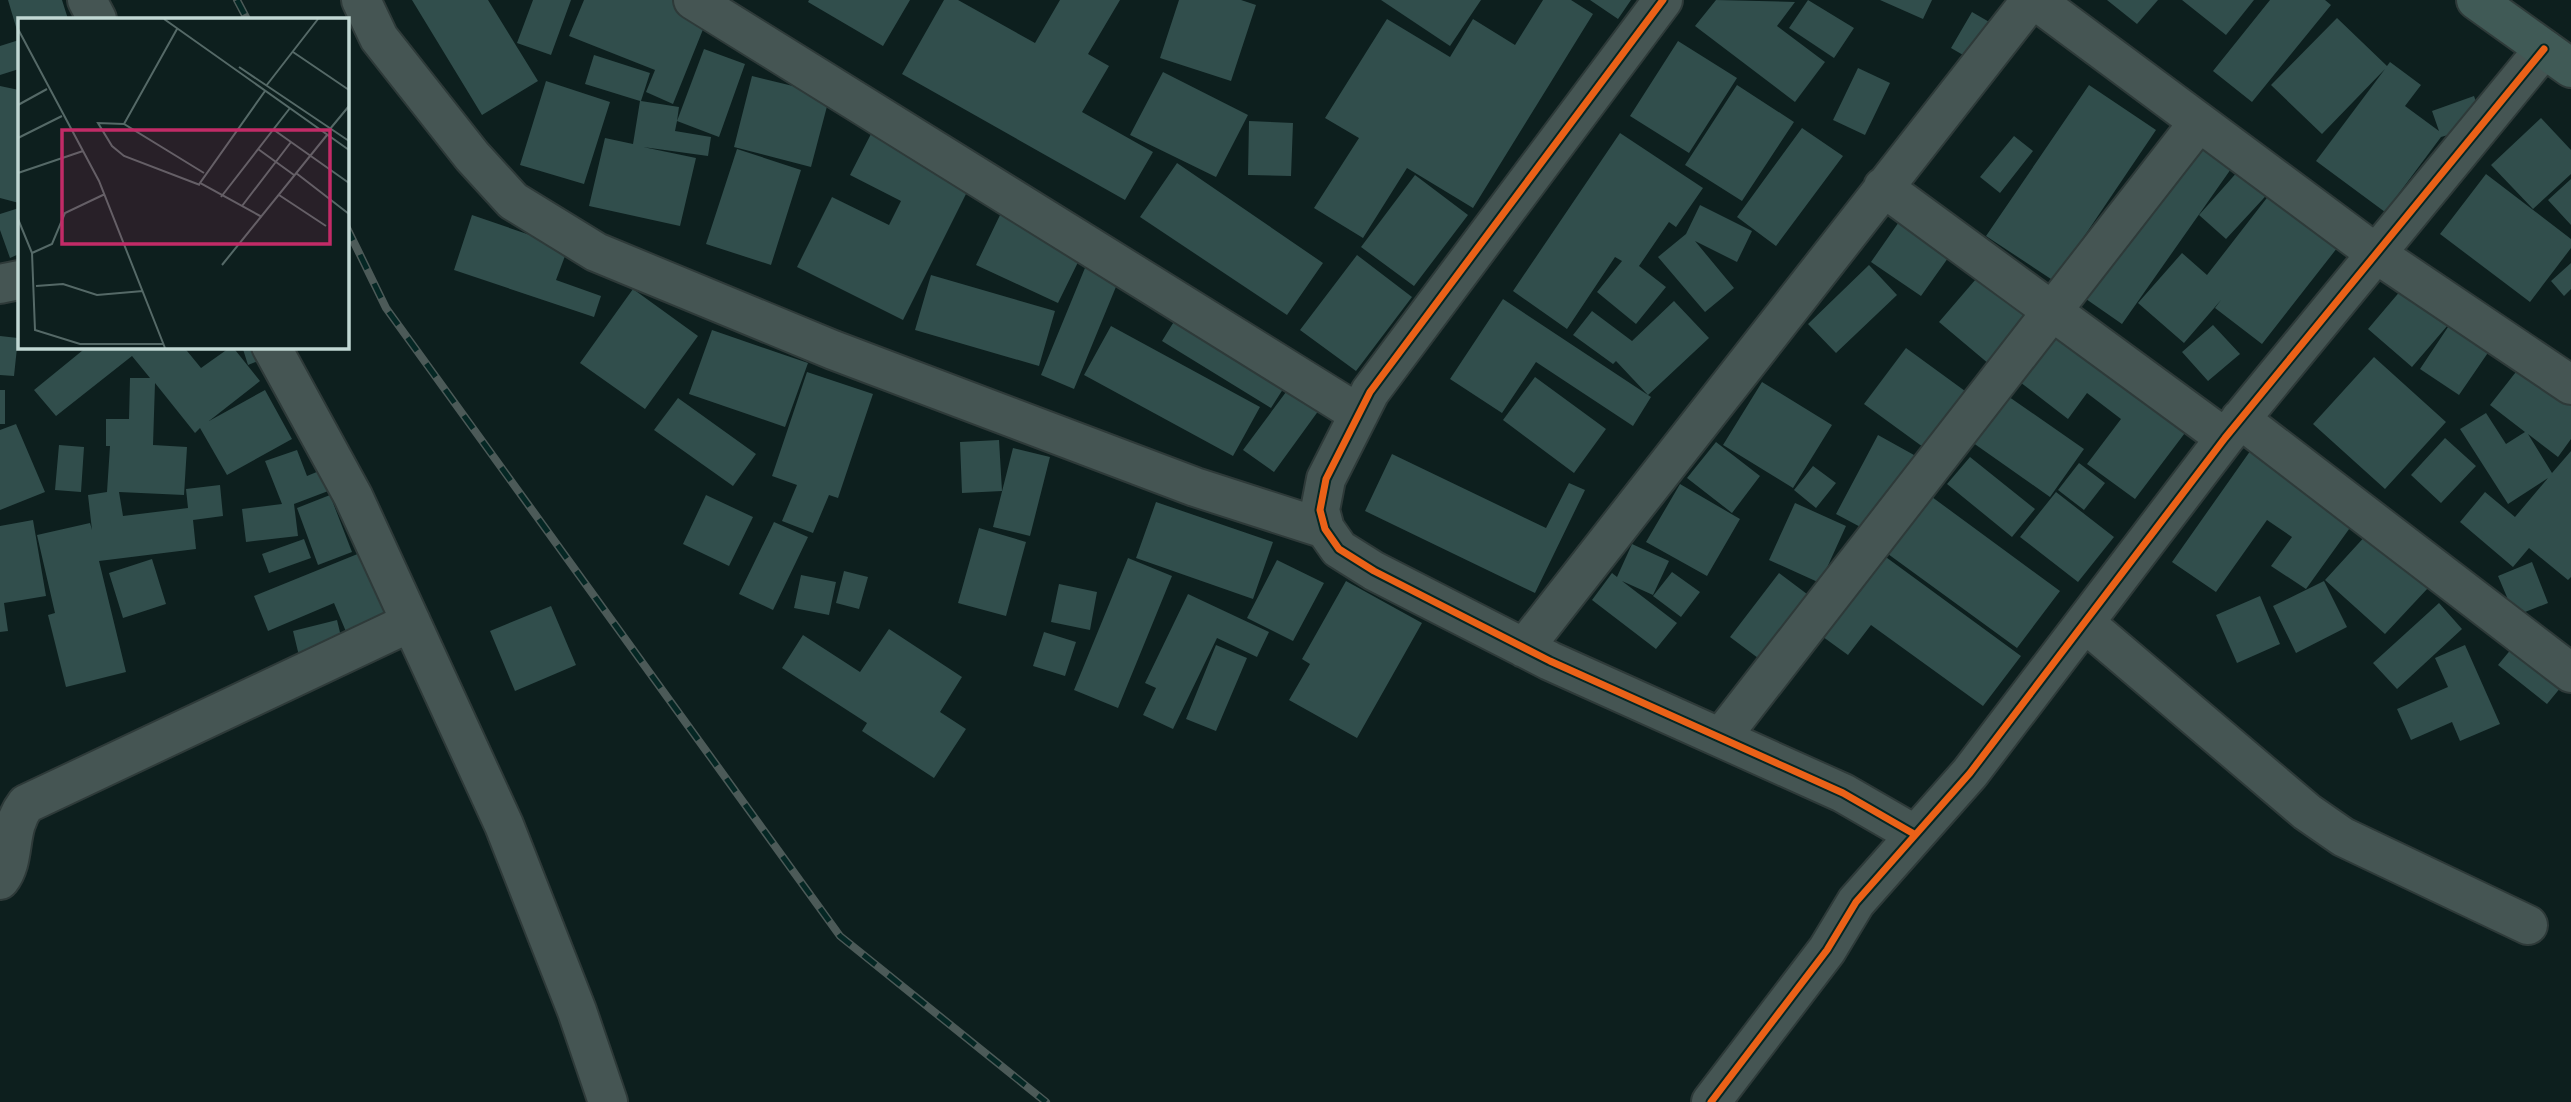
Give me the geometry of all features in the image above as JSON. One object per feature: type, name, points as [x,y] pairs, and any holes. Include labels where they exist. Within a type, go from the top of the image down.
[{"type":"highway","points":[[2476,0],[2558,59]]},
{"type":"street","points":[[87,0],[96,18]]},
{"type":"street","points":[[361,0],[379,37],[472,156],[513,201],[596,252],[833,350],[1195,488],[1325,529]]},
{"type":"street","points":[[693,0],[1359,414]]},
{"type":"street","points":[[1663,0],[1370,392],[1326,479],[1320,510],[1325,529],[1339,549],[1374,571],[1524,648],[1843,793],[1914,834]]},
{"type":"street","points":[[1524,648],[1883,187],[2033,0],[2378,255],[2571,385]]},
{"type":"street","points":[[1712,1102],[1828,950],[1856,902],[1970,773],[2233,428],[2378,255],[2558,59]]},
{"type":"street","points":[[1722,736],[2199,122]]},
{"type":"street","points":[[1883,187],[2052,311],[2233,428],[2571,673]]},
{"type":"street","points":[[0,284],[18,280]]},
{"type":"street","points":[[272,348],[353,496],[504,825],[577,1010],[608,1102]]},
{"type":"street","points":[[0,880],[7,871],[15,818],[26,804],[411,622]]},
{"type":"street","points":[[2085,623],[2307,812],[2343,837],[2528,925]]},
{"type":"building","points":[[8,0],[62,0],[68,18],[18,18],[18,34]]},
{"type":"building","points":[[412,0],[488,0],[538,81],[482,115]]},
{"type":"building","points":[[533,0],[571,0],[551,55],[517,43]]},
{"type":"building","points":[[584,0],[680,0],[710,12],[673,104],[646,92],[655,70],[569,36]]},
{"type":"building","points":[[910,0],[883,46],[808,2]]},
{"type":"building","points":[[944,0],[958,0],[1035,43],[1060,0],[1120,0],[1088,54],[1109,66],[1082,112],[1153,152],[1125,200],[902,74]]},
{"type":"building","points":[[1179,0],[1241,0],[1256,5],[1231,81],[1160,58]]},
{"type":"building","points":[[1381,0],[1481,0],[1450,46]]},
{"type":"building","points":[[1543,0],[1571,0],[1593,14],[1473,208],[1407,168],[1363,238],[1314,208],[1359,138],[1325,118],[1387,19],[1450,57],[1473,19],[1515,45]]},
{"type":"building","points":[[1590,0],[1631,0],[1618,19]]},
{"type":"building","points":[[1716,0],[1795,2],[1777,26],[1825,62],[1795,102],[1695,26]]},
{"type":"building","points":[[1808,0],[1854,28],[1834,58],[1789,28]]},
{"type":"building","points":[[1880,0],[1932,0],[1923,19]]},
{"type":"building","points":[[2107,0],[2158,0],[2137,24]]},
{"type":"building","points":[[2182,0],[2254,0],[2226,35]]},
{"type":"building","points":[[2270,0],[2325,0],[2331,5],[2252,102],[2213,71]]},
{"type":"building","points":[[1972,12],[1991,23],[1970,59],[1951,48]]},
{"type":"building","points":[[2337,18],[2387,66],[2390,62],[2421,85],[2405,106],[2439,131],[2432,111],[2474,96],[2484,125],[2441,137],[2385,212],[2316,161],[2385,69],[2322,134],[2271,85]]},
{"type":"building","points":[[18,40],[18,69],[0,75],[0,46]]},
{"type":"building","points":[[1678,41],[1737,78],[1689,153],[1630,116]]},
{"type":"building","points":[[704,49],[745,64],[719,137],[677,121]]},
{"type":"building","points":[[594,55],[650,73],[641,101],[679,107],[675,131],[711,137],[708,156],[643,147],[696,158],[680,226],[589,206],[605,138],[633,144],[640,101],[585,84]]},
{"type":"building","points":[[1858,68],[1890,83],[1865,135],[1833,120]]},
{"type":"building","points":[[1163,72],[1248,115],[1216,177],[1130,135]]},
{"type":"building","points":[[752,76],[830,95],[811,167],[734,147]]},
{"type":"building","points":[[546,81],[610,102],[584,184],[520,165]]},
{"type":"building","points":[[1737,85],[1794,122],[1742,201],[1685,165]]},
{"type":"building","points":[[2089,85],[2156,130],[2054,281],[1986,236]]},
{"type":"building","points":[[0,86],[18,90],[18,203],[0,198]]},
{"type":"building","points":[[2541,118],[2571,150],[2571,174],[2533,209],[2491,165]]},
{"type":"building","points":[[1249,121],[1293,123],[1291,176],[1248,175]]},
{"type":"building","points":[[2208,124],[2245,149],[2122,324],[2086,299]]},
{"type":"building","points":[[1802,128],[1843,156],[1776,246],[1737,217]]},
{"type":"building","points":[[872,132],[972,182],[903,320],[797,267],[832,197],[889,225],[901,201],[850,175]]},
{"type":"building","points":[[1620,133],[1703,188],[1676,227],[1669,222],[1639,266],[1666,287],[1636,324],[1597,292],[1622,261],[1615,257],[1567,329],[1513,291]]},
{"type":"building","points":[[2014,136],[2033,151],[2000,193],[1980,177]]},
{"type":"building","points":[[737,149],[801,170],[771,265],[706,244]]},
{"type":"building","points":[[2247,161],[2275,186],[2226,239],[2199,215]]},
{"type":"building","points":[[1177,163],[1323,263],[1287,315],[1140,217]]},
{"type":"building","points":[[2486,174],[2571,239],[2571,248],[2530,302],[2440,234]]},
{"type":"building","points":[[1415,175],[1468,215],[1414,286],[1361,247]]},
{"type":"building","points":[[2571,179],[2571,225],[2548,200]]},
{"type":"building","points":[[2273,190],[2341,243],[2262,344],[2215,308],[2221,300],[2184,343],[2138,303],[2182,253],[2207,275]]},
{"type":"building","points":[[1700,205],[1752,231],[1737,262],[1695,241],[1734,288],[1705,312],[1658,257],[1686,234]]},
{"type":"building","points":[[18,208],[18,254],[10,258],[0,230],[0,214]]},
{"type":"building","points":[[1908,209],[1958,244],[1921,296],[1871,262]]},
{"type":"building","points":[[1001,213],[1083,252],[1058,303],[976,265]]},
{"type":"building","points":[[472,215],[568,248],[556,280],[601,296],[594,317],[454,270]]},
{"type":"building","points":[[1357,255],[1412,297],[1356,371],[1300,330]]},
{"type":"building","points":[[1087,263],[1120,277],[1074,389],[1041,375]]},
{"type":"building","points":[[2571,263],[2571,289],[2564,296],[2551,281]]},
{"type":"building","points":[[1869,265],[1897,295],[1836,353],[1808,324]]},
{"type":"building","points":[[1988,265],[2038,307],[1989,364],[1939,322]]},
{"type":"building","points":[[931,275],[1055,311],[1039,366],[915,330]]},
{"type":"building","points":[[2413,276],[2496,341],[2459,395],[2420,369],[2454,318],[2412,367],[2368,329]]},
{"type":"building","points":[[633,289],[698,336],[645,409],[580,363]]},
{"type":"building","points":[[1503,299],[1651,397],[1633,426],[1536,362],[1502,413],[1450,379]]},
{"type":"building","points":[[1674,301],[1709,338],[1648,395],[1616,361],[1613,364],[1573,335],[1592,311],[1632,341]]},
{"type":"building","points":[[1183,307],[1292,375],[1271,408],[1162,341]]},
{"type":"building","points":[[2059,321],[2194,421],[2135,499],[2087,464],[2121,419],[2087,393],[2068,419],[2016,379]]},
{"type":"building","points":[[2213,325],[2240,354],[2208,381],[2182,352]]},
{"type":"building","points":[[1111,326],[1260,407],[1233,456],[1084,375]]},
{"type":"building","points":[[712,330],[808,363],[785,427],[689,394]]},
{"type":"building","points":[[0,336],[18,338],[14,376],[0,375]]},
{"type":"building","points":[[86,348],[185,348],[201,368],[229,348],[234,348],[260,381],[209,421],[265,390],[292,439],[227,475],[200,428],[195,433],[155,383],[153,445],[187,447],[184,495],[119,492],[123,516],[188,508],[186,489],[220,485],[223,516],[193,520],[196,549],[99,561],[126,672],[66,687],[48,615],[55,613],[37,535],[90,523],[92,530],[88,495],[107,492],[110,446],[106,446],[106,419],[129,419],[130,378],[150,378],[132,356],[56,416],[34,390]]},
{"type":"building","points":[[243,348],[280,348],[281,352],[248,365]]},
{"type":"building","points":[[1906,348],[1965,391],[1923,447],[1864,404]]},
{"type":"building","points":[[2530,354],[2571,386],[2571,439],[2558,457],[2528,434],[2552,473],[2571,451],[2571,577],[2568,580],[2529,548],[2513,567],[2460,522],[2485,492],[2515,517],[2548,478],[2508,504],[2460,429],[2486,413],[2506,444],[2525,432],[2490,405]]},
{"type":"building","points":[[2374,357],[2446,422],[2385,489],[2313,424]]},
{"type":"building","points":[[807,372],[873,394],[838,498],[829,495],[813,533],[782,521],[797,485],[772,476]]},
{"type":"building","points":[[1535,377],[1606,429],[1574,473],[1503,420]]},
{"type":"building","points":[[1762,382],[1832,425],[1793,488],[1723,445]]},
{"type":"building","points":[[1289,388],[1319,410],[1274,472],[1243,450]]},
{"type":"building","points":[[0,390],[5,390],[5,424],[0,424]]},
{"type":"building","points":[[2002,392],[2084,449],[2050,497],[1969,440]]},
{"type":"building","points":[[678,398],[756,454],[733,486],[654,430]]},
{"type":"building","points":[[16,424],[45,492],[0,510],[0,430]]},
{"type":"building","points":[[1878,435],[1923,460],[1881,538],[1836,514]]},
{"type":"building","points":[[2445,438],[2476,466],[2441,503],[2411,475]]},
{"type":"building","points":[[999,440],[1002,491],[962,493],[960,442]]},
{"type":"building","points":[[1716,442],[1760,476],[1732,513],[1687,478]]},
{"type":"building","points":[[59,445],[84,447],[81,492],[55,490]]},
{"type":"building","points":[[2253,447],[2357,518],[2306,589],[2271,566],[2292,537],[2267,520],[2216,592],[2172,562]]},
{"type":"building","points":[[1013,448],[1050,457],[1030,536],[993,527]]},
{"type":"building","points":[[297,450],[307,476],[336,464],[344,485],[294,504],[298,536],[246,542],[242,509],[282,504],[265,461]]},
{"type":"building","points":[[1392,454],[1546,528],[1569,483],[1585,490],[1535,593],[1365,511]]},
{"type":"building","points":[[1970,457],[2035,509],[2012,537],[1947,484]]},
{"type":"building","points":[[2079,463],[2105,483],[2084,510],[2058,490]]},
{"type":"building","points":[[1813,466],[1836,483],[1816,508],[1794,490]]},
{"type":"building","points":[[1680,484],[1740,519],[1707,576],[1646,542]]},
{"type":"building","points":[[2056,492],[2114,537],[2078,582],[2020,537]]},
{"type":"building","points":[[330,495],[352,552],[318,565],[297,508]]},
{"type":"building","points":[[706,495],[753,517],[729,566],[683,544]]},
{"type":"building","points":[[1932,497],[2060,591],[2017,648],[1888,554]]},
{"type":"building","points":[[1156,502],[1273,542],[1253,599],[1136,558]]},
{"type":"building","points":[[1795,503],[1846,526],[1820,583],[1769,560]]},
{"type":"building","points":[[33,520],[46,596],[4,603],[8,631],[0,632],[0,526]]},
{"type":"building","points":[[774,522],[808,537],[773,610],[739,594]]},
{"type":"building","points":[[979,528],[1026,542],[1006,616],[958,603]]},
{"type":"building","points":[[2368,533],[2428,588],[2385,634],[2325,580]]},
{"type":"building","points":[[304,539],[311,558],[269,573],[262,554]]},
{"type":"building","points":[[1632,544],[1669,561],[1653,595],[1622,581],[1677,623],[1656,649],[1592,600],[1612,573],[1617,577]]},
{"type":"building","points":[[1879,552],[2021,656],[1983,706],[1871,625],[1848,655],[1819,634]]},
{"type":"building","points":[[360,553],[392,630],[352,646],[334,603],[268,631],[254,596]]},
{"type":"building","points":[[1128,558],[1172,576],[1118,708],[1074,690]]},
{"type":"building","points":[[152,559],[166,604],[123,618],[109,573]]},
{"type":"building","points":[[1277,560],[1324,583],[1293,641],[1247,618]]},
{"type":"building","points":[[2532,562],[2548,603],[2515,616],[2498,576]]},
{"type":"building","points":[[844,571],[868,577],[859,609],[836,603]]},
{"type":"building","points":[[1672,572],[1700,592],[1681,617],[1653,596]]},
{"type":"building","points":[[1779,573],[1811,597],[1762,661],[1730,637]]},
{"type":"building","points":[[801,575],[836,582],[829,615],[794,608]]},
{"type":"building","points":[[1346,581],[1422,623],[1357,738],[1289,700],[1310,664],[1302,659]]},
{"type":"building","points":[[2324,581],[2347,627],[2296,653],[2273,606]]},
{"type":"building","points":[[1059,584],[1097,592],[1090,630],[1051,622]]},
{"type":"building","points":[[1188,594],[1269,632],[1257,657],[1217,638],[1173,729],[1143,715],[1156,688],[1145,683]]},
{"type":"building","points":[[2260,596],[2280,644],[2237,663],[2216,615]]},
{"type":"building","points":[[2439,603],[2462,629],[2397,689],[2373,663]]},
{"type":"building","points":[[551,606],[576,665],[515,691],[490,631]]},
{"type":"building","points":[[337,620],[345,653],[301,664],[293,631]]},
{"type":"building","points":[[889,629],[962,677],[940,712],[966,729],[934,778],[862,731],[867,723],[782,668],[803,635],[860,672]]},
{"type":"building","points":[[1044,632],[1076,642],[1065,676],[1033,666]]},
{"type":"building","points":[[2522,636],[2571,675],[2547,704],[2498,665]]},
{"type":"building","points":[[1216,645],[1247,658],[1216,731],[1186,719]]},
{"type":"building","points":[[2465,645],[2500,724],[2460,741],[2452,722],[2411,740],[2397,709],[2448,687],[2435,658]]},
{"type":"railway","points":[[237,0],[246,18]]},
{"type":"railway","points":[[348,230],[386,308],[840,936],[1046,1102]]},
{"type":"cycle path","points":[[1663,0],[1370,392],[1326,479],[1320,510],[1325,529],[1339,549],[1374,571],[1550,661],[1843,793],[1914,834]]},
{"type":"cycle path","points":[[1711,1102],[1827,950],[1856,902],[1970,773],[2225,438],[2544,49]]}]
